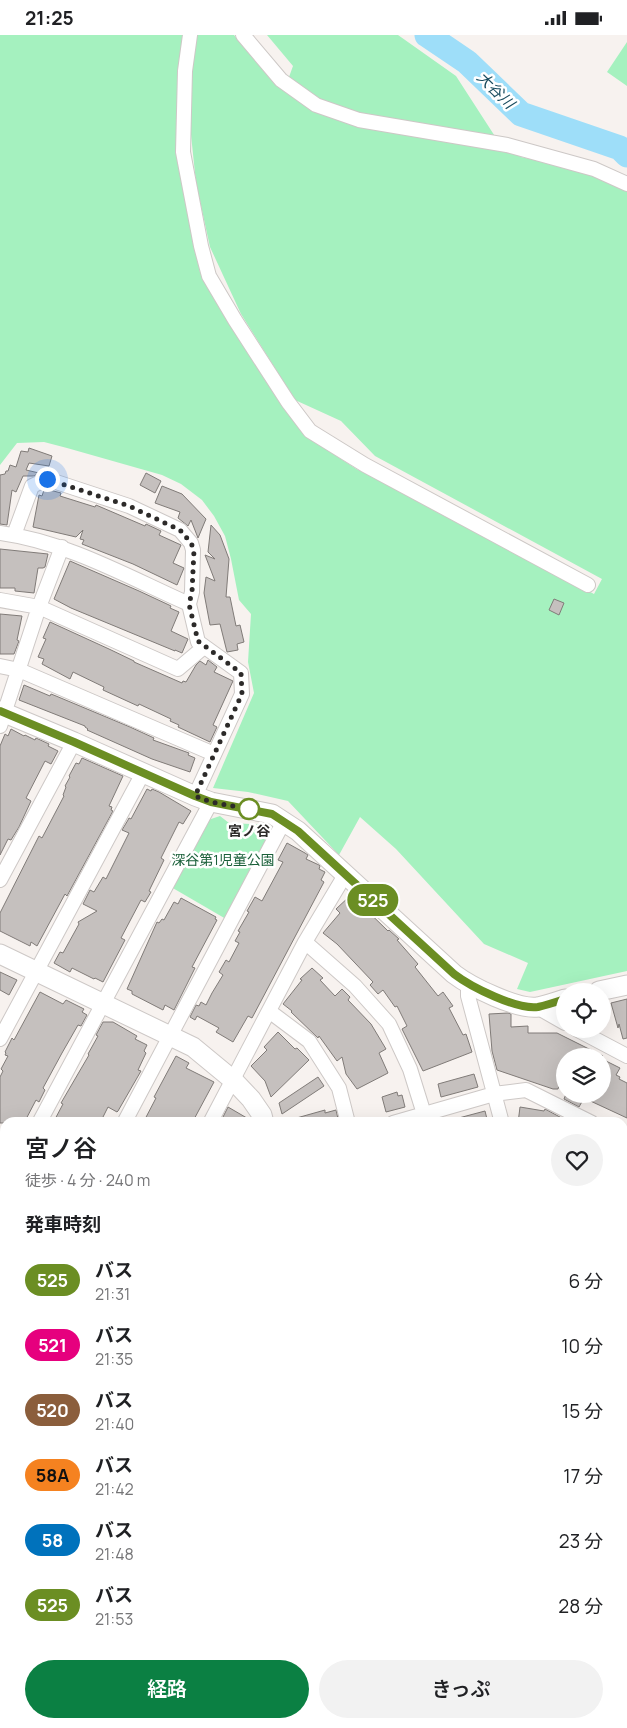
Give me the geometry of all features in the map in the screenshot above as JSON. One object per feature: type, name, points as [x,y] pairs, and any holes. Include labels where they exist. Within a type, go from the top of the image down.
[{"type":"street","points":[[190,35],[185,71],[183,152],[201,246],[210,275],[235,320],[288,402],[310,431],[365,465],[588,585]]},
{"type":"street","points":[[243,35],[281,80],[316,105],[360,120],[507,145],[594,169],[627,185]]},
{"type":"street","points":[[14,535],[32,486],[47,479],[129,506],[173,525],[191,543],[194,557],[192,592],[189,604],[198,641],[241,673],[242,694],[214,753],[203,799],[103,1003],[42,1117]]},
{"type":"street","points":[[0,533],[62,547],[189,604]]},
{"type":"street","points":[[62,547],[39,607],[2,717],[74,742],[203,799],[272,814],[298,831],[454,974],[468,984],[520,1006],[537,1007],[556,1002]]},
{"type":"street","points":[[0,600],[39,607],[178,669],[204,647]]},
{"type":"street","points":[[0,666],[19,670],[214,753]]},
{"type":"street","points":[[0,881],[74,742]]},
{"type":"street","points":[[0,1039],[143,773]]},
{"type":"street","points":[[127,1117],[284,821]]},
{"type":"street","points":[[213,1117],[305,942],[345,875]]},
{"type":"street","points":[[305,942],[355,987],[389,1024],[410,1069],[424,1114]]},
{"type":"street","points":[[0,954],[193,1047],[233,1080],[251,1099],[262,1117]]},
{"type":"street","points":[[468,984],[468,996],[500,1117]]},
{"type":"street","points":[[611,988],[627,985]]},
{"type":"street","points":[[537,1007],[556,1018]]},
{"type":"street","points":[[269,1011],[309,1041],[339,1088],[346,1117]]},
{"type":"street","points":[[593,1038],[627,1056]]},
{"type":"street","points":[[414,1117],[494,1094],[526,1091],[580,1117]]},
{"type":"green space","points":[[0,35],[184,35],[177,153],[200,272],[232,327],[304,435],[358,470],[364,471],[594,594],[602,579],[375,456],[341,421],[295,400],[241,314],[210,247],[196,183],[190,125],[190,66],[196,35],[234,35],[260,66],[285,88],[293,66],[267,35],[398,35],[456,76],[498,141],[521,157],[571,168],[627,190],[627,971],[572,983],[556,983],[556,986],[530,992],[517,989],[528,963],[484,944],[396,849],[360,817],[339,855],[288,801],[248,792],[213,788],[254,693],[248,662],[251,614],[239,600],[225,536],[214,516],[202,500],[181,484],[162,475],[44,442],[17,443],[0,465]]},
{"type":"green space","points":[[627,42],[627,86],[607,72]]},
{"type":"green space","name":"深谷第1児童公園","points":[[220,816],[229,823],[270,825],[274,830],[226,919],[171,887],[208,820]]},
{"type":"building","points":[[29,448],[52,456],[49,466],[29,463],[26,470],[39,473],[34,476],[23,476],[16,492],[12,490],[7,525],[0,524],[0,475],[8,471],[10,465],[16,467],[21,451],[28,452]]},
{"type":"building","points":[[146,473],[161,481],[155,493],[140,485]]},
{"type":"building","points":[[162,486],[182,494],[206,519],[198,538],[191,520],[188,526],[178,518],[180,512],[155,503]]},
{"type":"building","points":[[46,489],[61,493],[60,496],[95,507],[96,505],[145,526],[146,524],[161,531],[159,535],[181,545],[173,563],[184,568],[177,585],[133,564],[82,544],[84,540],[80,539],[83,530],[76,537],[33,527],[39,495],[42,496]]},
{"type":"building","points":[[211,525],[220,535],[229,559],[226,597],[230,597],[236,626],[240,625],[244,642],[237,644],[238,650],[227,652],[220,624],[210,625],[204,593],[206,577],[215,581],[205,555],[215,559],[208,552]]},
{"type":"building","points":[[0,549],[48,554],[45,567],[38,568],[34,593],[15,591],[15,588],[0,588]]},
{"type":"building","points":[[70,561],[169,605],[171,606],[170,608],[179,612],[171,631],[188,639],[182,653],[71,608],[54,599]]},
{"type":"building","points":[[554,599],[564,603],[559,615],[549,610]]},
{"type":"building","points":[[0,614],[22,616],[17,640],[19,641],[14,654],[0,654]]},
{"type":"building","points":[[50,622],[182,683],[183,681],[186,682],[200,661],[206,665],[208,660],[217,667],[214,672],[233,681],[213,725],[217,727],[210,742],[178,727],[179,725],[170,721],[171,719],[103,690],[104,687],[73,672],[70,679],[42,664],[44,659],[38,657],[46,639],[43,638]]},
{"type":"building","points":[[24,685],[50,696],[51,694],[56,696],[130,727],[154,738],[153,740],[189,753],[188,755],[195,758],[190,772],[152,759],[87,730],[85,726],[19,700]]},
{"type":"building","points":[[11,729],[24,736],[35,740],[36,738],[49,744],[48,746],[58,751],[51,764],[45,761],[26,798],[31,801],[19,827],[11,840],[8,839],[0,855],[0,746],[5,734],[8,736]]},
{"type":"building","points":[[82,758],[123,776],[109,806],[112,807],[111,810],[113,811],[67,896],[65,894],[37,946],[31,942],[30,946],[0,931],[0,913],[39,836],[42,838],[64,796],[69,776],[76,763],[79,764]]},
{"type":"building","points":[[147,789],[159,792],[191,811],[183,824],[179,822],[161,858],[164,860],[149,891],[151,892],[145,902],[141,900],[121,938],[125,940],[103,982],[72,968],[70,972],[54,963],[60,952],[63,953],[79,924],[78,922],[97,911],[83,904],[90,890],[94,892],[103,877],[106,879],[129,833],[122,830],[129,818],[131,819]]},
{"type":"building","points":[[287,843],[308,855],[306,859],[320,866],[319,869],[325,872],[321,880],[324,882],[252,1018],[248,1016],[233,1042],[216,1032],[219,1028],[197,1016],[195,1020],[190,1017],[196,1005],[199,1006],[201,1002],[206,1005],[223,975],[219,972],[226,960],[229,962],[239,943],[235,941],[240,932],[238,931],[249,912],[247,911],[255,897],[262,901],[283,862],[278,860]]},
{"type":"building","points":[[351,895],[388,931],[399,939],[397,940],[418,964],[415,967],[438,996],[443,992],[453,1006],[449,1008],[463,1035],[466,1034],[472,1052],[423,1071],[402,1029],[407,1026],[397,1006],[395,1007],[383,990],[378,994],[370,985],[373,982],[337,944],[323,933],[340,913],[336,909]]},
{"type":"building","points":[[181,898],[216,917],[215,919],[217,920],[192,967],[195,968],[174,1010],[165,1005],[163,1010],[132,994],[132,991],[127,989],[157,922],[159,923],[162,919],[164,920],[174,902],[178,904]]},
{"type":"building","points":[[312,968],[323,978],[320,980],[335,996],[342,989],[350,997],[348,1000],[371,1024],[386,1049],[379,1053],[388,1073],[357,1089],[346,1074],[342,1057],[337,1061],[319,1036],[318,1038],[283,1004],[302,980],[300,979]]},
{"type":"building","points":[[0,972],[17,980],[9,995],[0,990]]},
{"type":"building","points":[[40,992],[63,1004],[66,1000],[84,1009],[82,1012],[87,1015],[81,1026],[78,1025],[43,1088],[45,1090],[39,1102],[36,1100],[27,1117],[0,1117],[0,1077],[3,1071],[1,1069],[8,1056],[5,1055],[5,1052],[12,1038],[14,1040]]},
{"type":"building","points":[[627,999],[627,1038],[623,1039],[611,1003]]},
{"type":"building","points":[[489,1014],[511,1014],[511,1027],[528,1026],[528,1033],[556,1033],[556,1038],[567,1038],[587,1048],[556,1048],[556,1089],[497,1070],[492,1051]]},
{"type":"building","points":[[103,1022],[113,1022],[137,1036],[135,1039],[147,1045],[144,1051],[146,1053],[138,1070],[141,1071],[117,1112],[108,1107],[103,1117],[56,1117],[63,1104],[61,1103],[89,1055],[98,1036],[96,1035]]},
{"type":"building","points":[[278,1032],[309,1060],[271,1097],[265,1081],[251,1066],[267,1050],[264,1047]]},
{"type":"building","points":[[176,1056],[189,1063],[186,1068],[214,1082],[195,1117],[146,1117],[156,1098],[154,1097]]},
{"type":"building","points":[[611,1064],[620,1068],[616,1075],[627,1083],[627,1117],[595,1103],[611,1103]]},
{"type":"building","points":[[474,1074],[478,1087],[441,1097],[438,1084]]},
{"type":"building","points":[[318,1077],[324,1086],[282,1114],[279,1103]]},
{"type":"building","points":[[397,1092],[398,1096],[402,1095],[405,1107],[386,1112],[382,1097]]},
{"type":"building","points":[[572,1103],[581,1103],[579,1107]]},
{"type":"building","points":[[228,1107],[245,1117],[223,1117]]},
{"type":"building","points":[[520,1107],[544,1111],[545,1109],[560,1117],[519,1117]]},
{"type":"building","points":[[325,1110],[325,1113],[336,1110],[338,1117],[300,1117]]},
{"type":"building","points":[[485,1111],[486,1117],[462,1117]]},
{"type":"waterway","name":"大谷川","points":[[427,35],[467,62],[521,114],[620,148],[627,155]]},
{"type":"bus line","name":"525","points":[[0,711],[195,796],[211,802],[272,814],[298,831],[454,974],[468,984],[520,1006],[537,1007],[556,1002]]},
{"type":"place","name":"宮ノ谷","points":[[249,809]]},
{"type":"route","points":[[47,479],[129,506],[173,525],[188,538],[194,550],[192,592],[189,604],[198,641],[241,673],[242,694],[195,796],[211,802],[249,809]]}]
